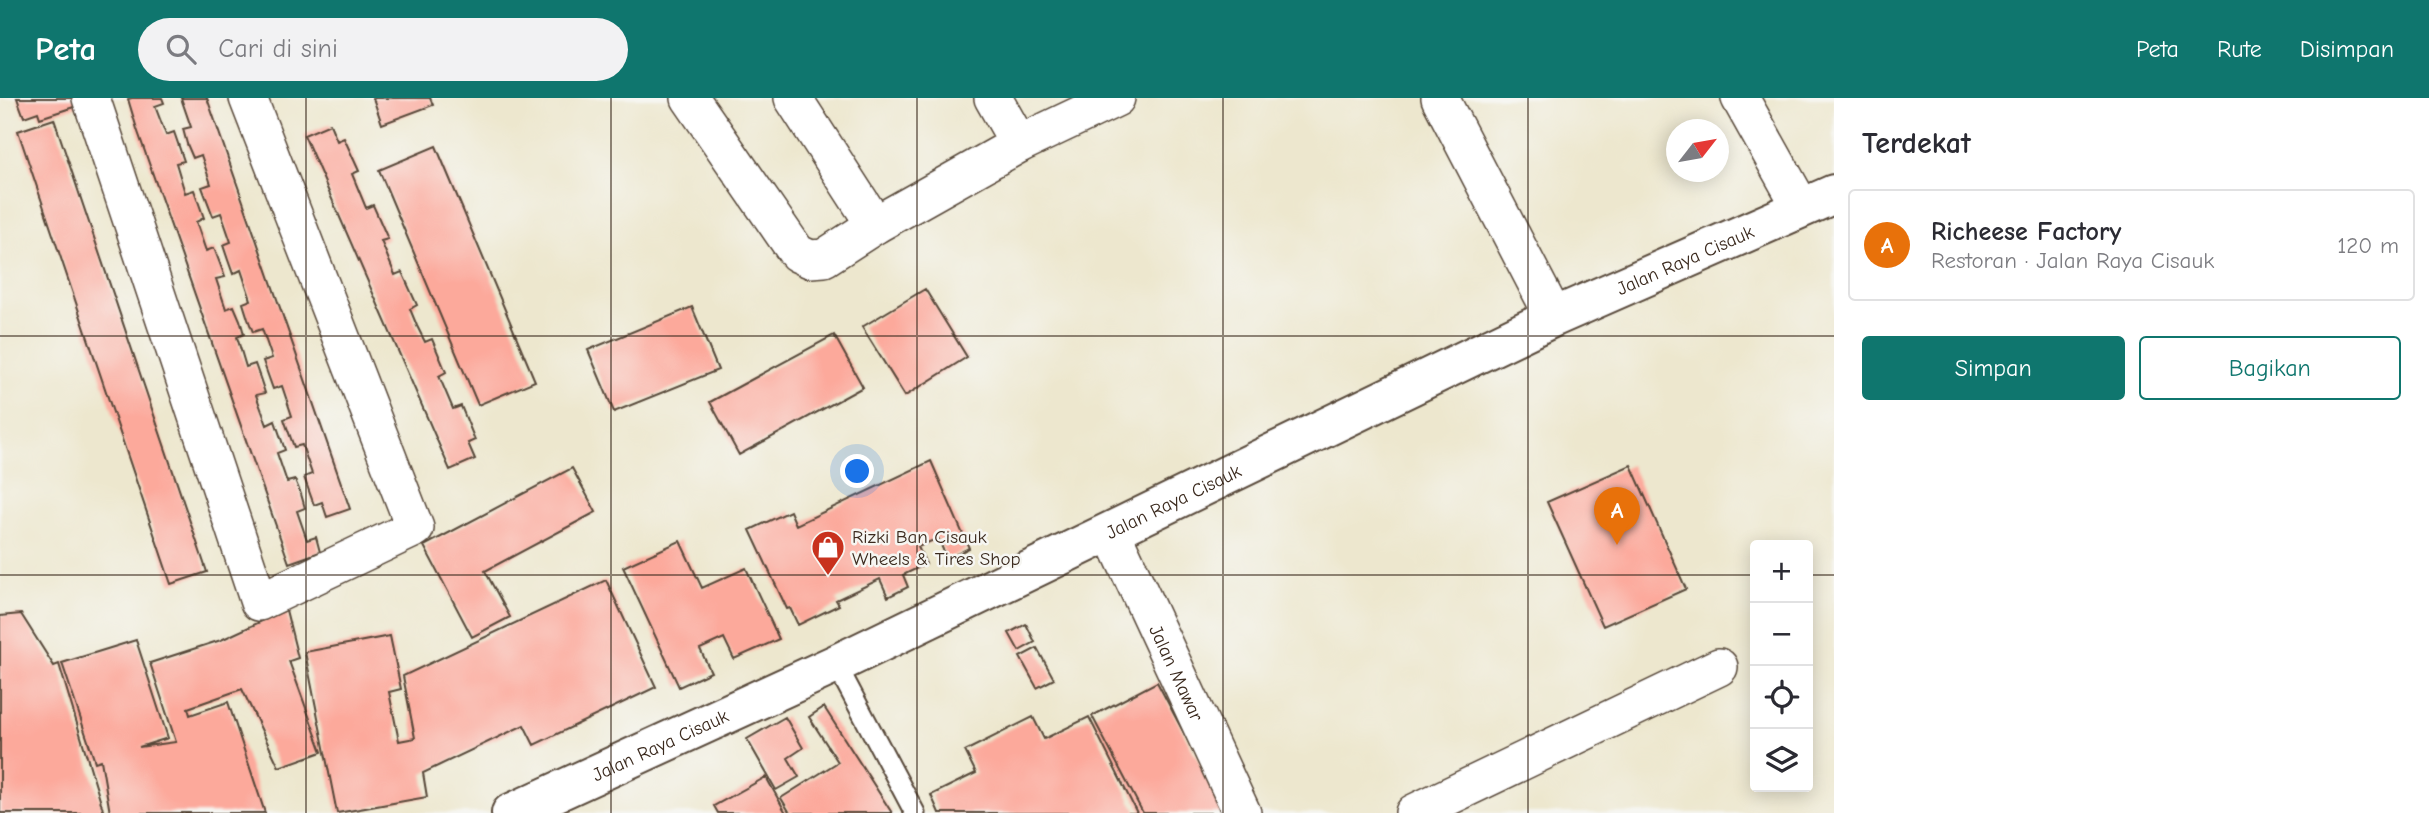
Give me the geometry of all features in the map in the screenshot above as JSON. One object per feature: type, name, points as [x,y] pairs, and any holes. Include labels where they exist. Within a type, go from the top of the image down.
[{"type":"main road","name":"Jalan Raya Cisauk","points":[[511,813],[836,664],[1112,533],[1554,317],[1817,200]]},
{"type":"street","points":[[91,98],[259,602],[415,528],[248,98]]},
{"type":"street","points":[[690,98],[797,253],[810,259],[824,258],[875,225],[1019,144],[1115,98]]},
{"type":"street","points":[[793,98],[875,225]]},
{"type":"street","points":[[993,98],[1019,144]]},
{"type":"street","points":[[1440,98],[1554,317]]},
{"type":"street","points":[[1740,98],[1817,200]]},
{"type":"street","name":"Jalan Mawar","points":[[1112,533],[1242,813]]},
{"type":"street","points":[[1422,811],[1719,667]]},
{"type":"lane","points":[[836,664],[915,813]]},
{"type":"building","points":[[17,98],[81,98],[83,104],[40,118],[38,112],[24,117]]},
{"type":"building","points":[[162,98],[164,103],[155,106],[166,135],[174,132],[184,161],[176,163],[185,193],[194,190],[204,218],[196,222],[206,251],[214,248],[225,277],[216,279],[226,309],[234,306],[240,320],[244,334],[237,337],[246,367],[255,364],[265,393],[256,395],[267,425],[275,421],[285,450],[277,453],[287,482],[295,480],[301,494],[305,508],[297,511],[307,540],[316,537],[320,552],[289,563],[137,129],[128,99]]},
{"type":"building","points":[[181,98],[207,98],[350,509],[327,517],[322,502],[314,505],[304,477],[312,474],[302,445],[294,447],[284,419],[292,416],[282,386],[273,389],[263,361],[272,358],[262,329],[253,332],[243,303],[251,300],[241,270],[233,274],[223,245],[231,242],[221,213],[213,216],[202,187],[211,184],[201,155],[193,158],[187,144],[183,129],[191,127]]},
{"type":"building","points":[[373,98],[430,98],[433,105],[382,124]]},
{"type":"building","points":[[54,119],[207,572],[171,584],[18,131]]},
{"type":"building","points":[[330,124],[337,141],[344,138],[359,171],[352,174],[366,208],[373,205],[388,239],[381,241],[395,275],[402,272],[417,305],[410,309],[417,326],[425,342],[432,339],[446,372],[439,376],[453,409],[461,406],[475,440],[468,443],[475,459],[450,470],[304,135]]},
{"type":"building","points":[[436,146],[535,381],[478,405],[379,170]]},
{"type":"building","points":[[925,289],[967,357],[905,396],[862,327]]},
{"type":"building","points":[[692,307],[718,370],[614,412],[588,350]]},
{"type":"building","points":[[834,335],[863,387],[739,455],[710,402]]},
{"type":"building","points":[[931,461],[969,548],[947,559],[938,538],[918,547],[926,564],[903,575],[908,587],[888,597],[880,579],[836,600],[839,605],[798,625],[790,608],[787,609],[750,530],[790,511],[796,525]]},
{"type":"building","points":[[1631,465],[1686,589],[1603,626],[1547,502]]},
{"type":"building","points":[[572,468],[596,512],[485,571],[510,617],[472,637],[424,546]]},
{"type":"building","points":[[680,541],[702,588],[746,568],[779,639],[734,659],[724,638],[700,649],[711,672],[679,687],[623,567]]},
{"type":"building","points":[[606,580],[656,687],[534,745],[524,725],[423,773],[427,797],[337,813],[305,652],[390,636],[401,689],[389,692],[399,741],[415,738],[403,676]]},
{"type":"building","points":[[286,610],[298,658],[289,661],[322,752],[279,767],[242,689],[188,708],[190,715],[228,702],[265,813],[110,813],[101,760],[95,762],[62,663],[136,640],[168,738],[139,747],[176,742],[150,663],[221,640]]},
{"type":"building","points":[[21,614],[54,666],[59,664],[104,813],[0,813],[0,616]]},
{"type":"building","points":[[1026,624],[1035,642],[1019,651],[1009,633]]},
{"type":"building","points":[[1037,648],[1054,679],[1037,688],[1020,657]]},
{"type":"building","points":[[1157,682],[1226,813],[1143,813],[1092,716]]},
{"type":"building","points":[[824,707],[892,813],[790,813],[781,798],[838,762],[809,717]]},
{"type":"building","points":[[785,717],[803,748],[788,758],[799,777],[776,790],[747,739]]},
{"type":"building","points":[[1033,717],[1044,739],[1089,717],[1137,813],[939,813],[931,795],[976,773],[965,751]]},
{"type":"building","points":[[766,777],[786,813],[718,813],[714,806]]},
{"type":"place","name":"Richeese Factory","points":[[1617,545]]},
{"type":"place","name":"Rizki Ban Cisauk Wheels & Tires Shop","points":[[828,577]]}]
